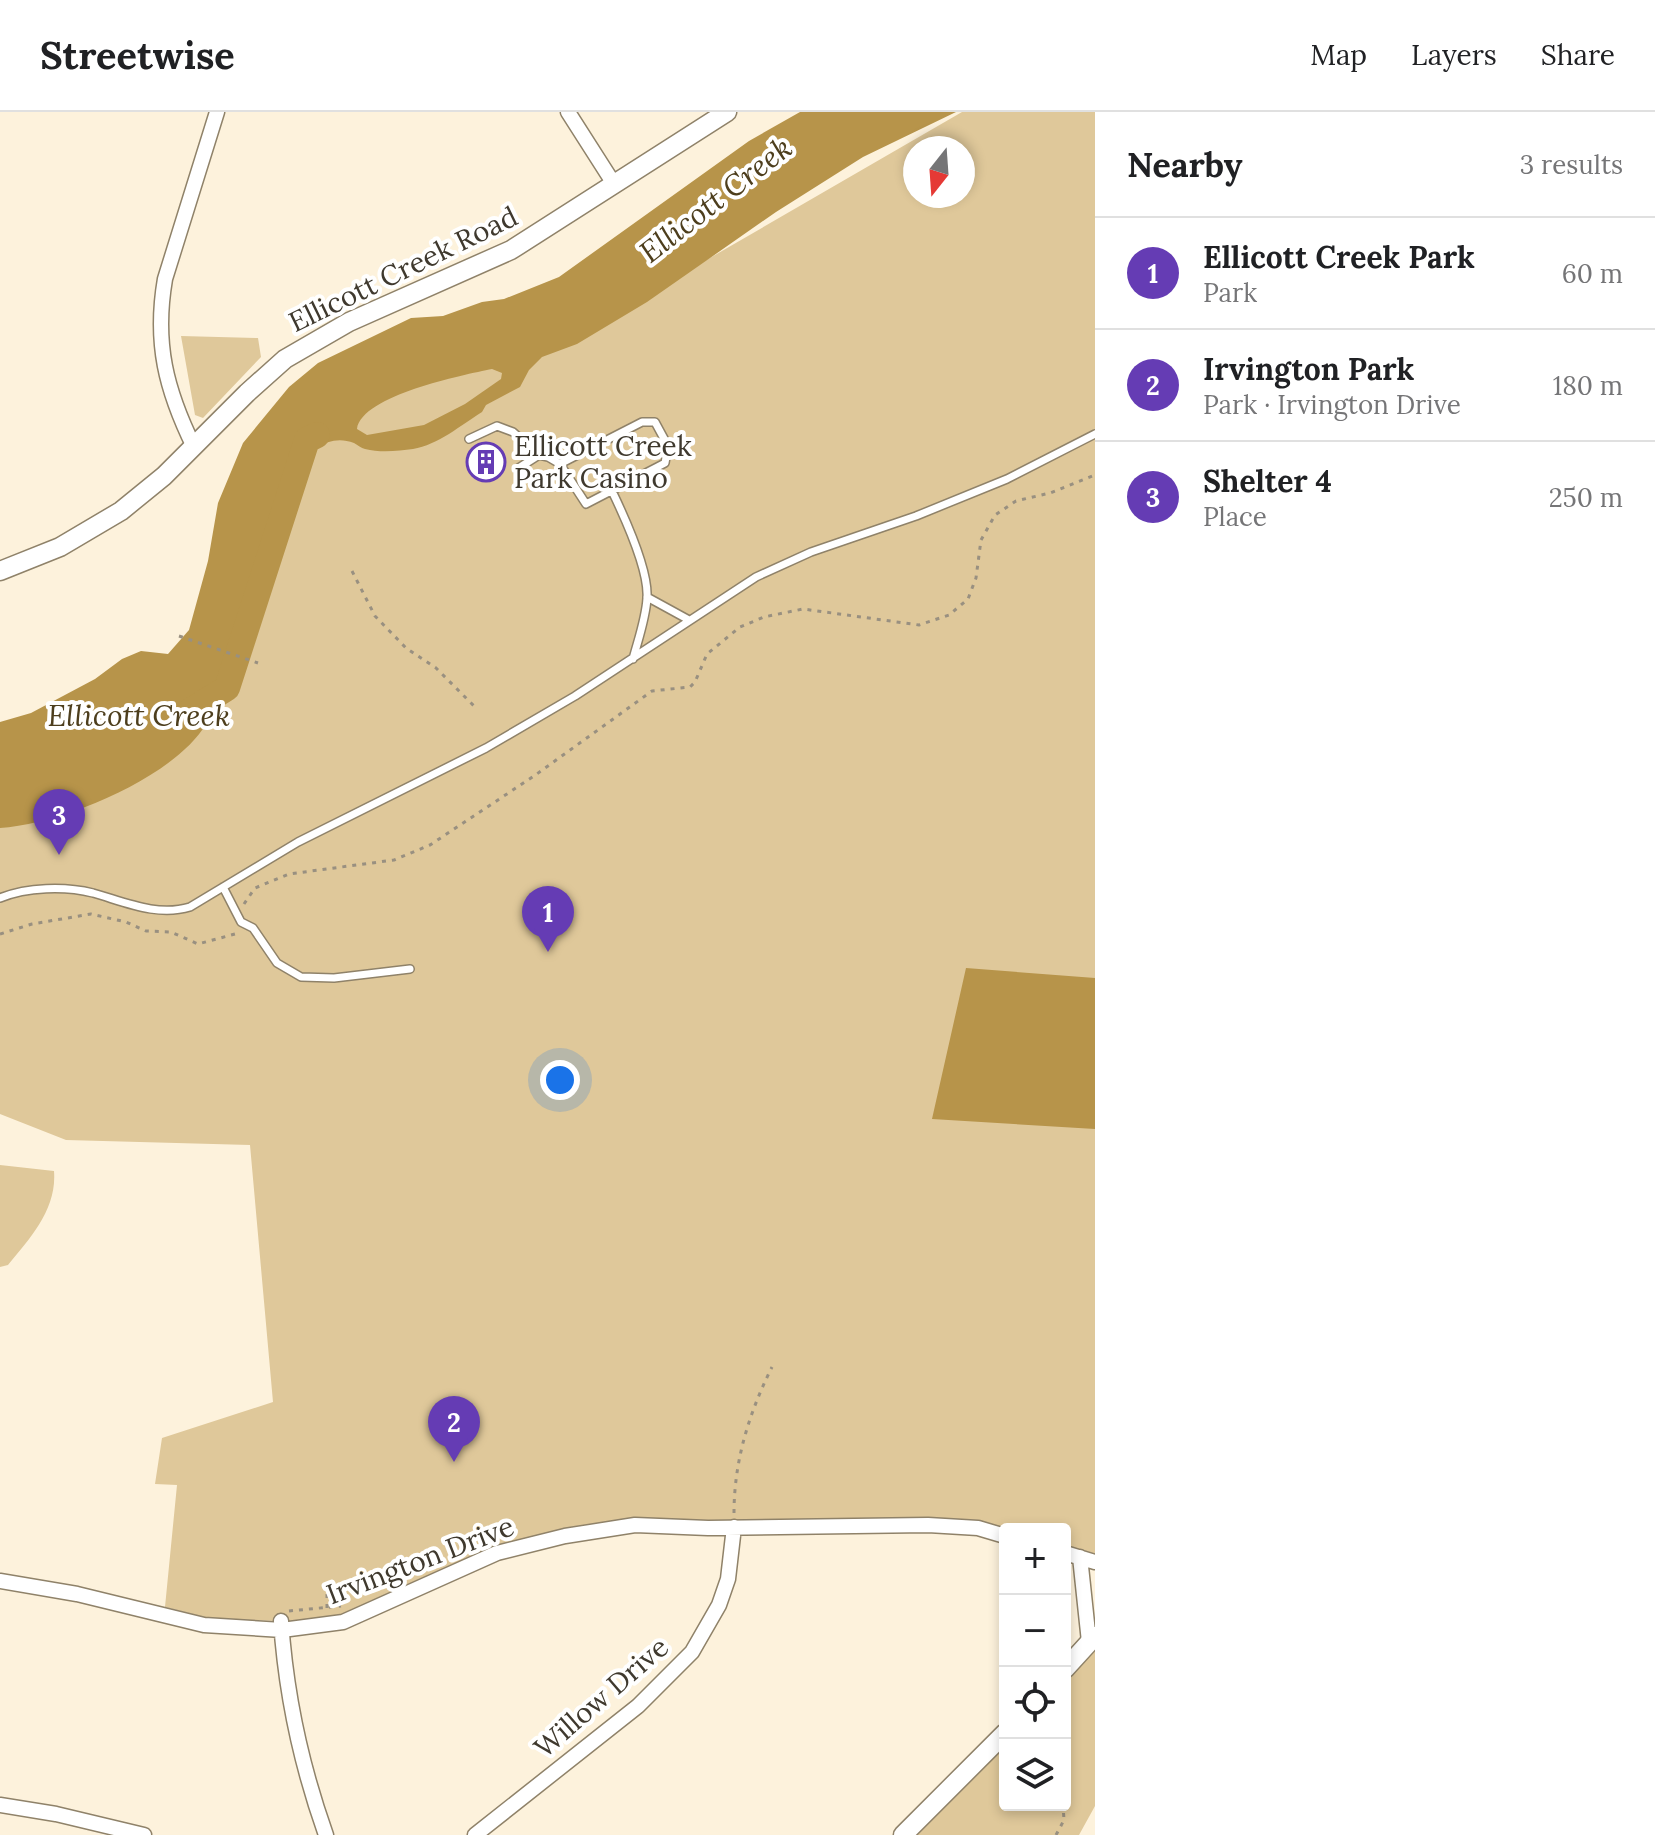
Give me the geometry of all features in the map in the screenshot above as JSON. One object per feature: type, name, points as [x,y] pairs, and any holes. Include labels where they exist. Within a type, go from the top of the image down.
[{"type":"street","points":[[194,447],[167,381],[159,330],[160,305],[165,279],[217,112]]},
{"type":"street","points":[[568,112],[614,184]]},
{"type":"street","name":"Ellicott Creek Road","points":[[0,571],[60,547],[121,511],[164,476],[285,359],[349,322],[511,250],[727,112]]},
{"type":"street","name":"Irvington Drive","points":[[0,1581],[77,1594],[204,1625],[282,1625],[343,1622],[497,1553],[565,1536],[635,1525],[928,1525],[978,1528],[999,1534]]},
{"type":"street","name":"Willow Drive","points":[[475,1835],[638,1706],[692,1652],[719,1605],[730,1565],[734,1527]]},
{"type":"street","points":[[1067,1667],[1092,1639],[1088,1560]]},
{"type":"street","points":[[282,1625],[293,1719],[303,1764],[326,1835]]},
{"type":"street","points":[[903,1835],[999,1739]]},
{"type":"street","points":[[0,1805],[56,1814],[144,1835]]},
{"type":"lane","points":[[469,439],[497,426],[513,432],[539,455],[560,464],[586,504],[665,463],[668,446],[655,422],[642,422],[560,464]]},
{"type":"lane","points":[[0,898],[12,893],[61,889],[91,893],[122,904],[173,912],[190,907],[298,842],[486,748],[770,571],[811,552],[916,516],[1007,479],[1095,434]]},
{"type":"lane","points":[[517,469],[539,455]]},
{"type":"lane","points":[[612,491],[624,515],[643,571],[647,597],[633,659]]},
{"type":"lane","points":[[647,597],[689,620]]},
{"type":"lane","points":[[223,887],[241,922],[253,928],[277,963],[301,977],[334,978],[410,969]]},
{"type":"path","points":[[0,934],[32,924],[91,914],[126,922],[146,931],[171,932],[198,944],[235,934],[241,922],[243,905],[255,888],[289,874],[394,860],[430,845],[534,776],[652,691],[690,687],[707,654],[740,627],[764,617],[803,609],[919,625],[949,615],[968,599],[976,578],[981,540],[995,515],[1016,501],[1050,493],[1095,475]]},
{"type":"path","points":[[352,571],[375,616],[406,648],[436,668],[474,706]]},
{"type":"path","points":[[179,636],[258,663]]},
{"type":"path","points":[[734,1527],[738,1467],[746,1429],[772,1367]]},
{"type":"path","points":[[327,1579],[327,1608]]},
{"type":"path","points":[[1056,1835],[1064,1820],[1063,1811]]},
{"type":"shaded area","points":[[962,112],[1095,112],[1095,1562],[1071,1555],[1071,1523],[999,1523],[999,1528],[635,1525],[497,1553],[371,1610],[282,1630],[282,1621],[212,1619],[165,1607],[177,1485],[155,1484],[162,1438],[273,1402],[250,1145],[66,1140],[0,1114],[0,784],[67,791],[227,688],[307,440],[490,346],[658,288],[903,146],[903,208],[975,208],[975,136],[921,136]]},
{"type":"shaded area","points":[[181,336],[258,338],[261,357],[203,418],[195,415]]},
{"type":"shaded area","points":[[0,1165],[54,1171],[54,1185],[41,1222],[8,1265],[0,1267]]},
{"type":"shaded area","points":[[1095,1639],[1095,1806],[1079,1835],[898,1835],[999,1738],[999,1811],[1071,1811],[1071,1665]]},
{"type":"water","name":"Ellicott Creek","points":[[800,112],[956,112],[863,157],[776,212],[647,302],[577,344],[542,357],[529,370],[520,387],[486,405],[482,412],[440,439],[422,447],[396,451],[364,449],[354,443],[337,440],[316,449],[286,481],[277,502],[267,535],[266,546],[271,561],[262,596],[210,716],[190,744],[143,780],[114,795],[53,818],[0,828],[0,722],[31,713],[141,651],[168,654],[189,630],[208,561],[218,503],[243,443],[289,387],[318,363],[411,318],[443,316],[482,302],[504,299],[559,277],[749,141]],"holes":[[[492,369],[502,373],[501,379],[465,404],[424,425],[367,435],[357,429],[363,417],[376,406],[416,388]]]},
{"type":"water","points":[[966,968],[1095,978],[1095,1129],[932,1119]]},
{"type":"waterway","name":"Ellicott Creek","points":[[192,710],[227,688],[307,440],[317,435]]},
{"type":"place","name":"Ellicott Creek Park Casino","points":[[486,462]]},
{"type":"place","name":"Shelter 4","points":[[59,855]]},
{"type":"place","name":"Ellicott Creek Park","points":[[548,952]]},
{"type":"place","name":"Irvington Park","points":[[454,1462]]}]
